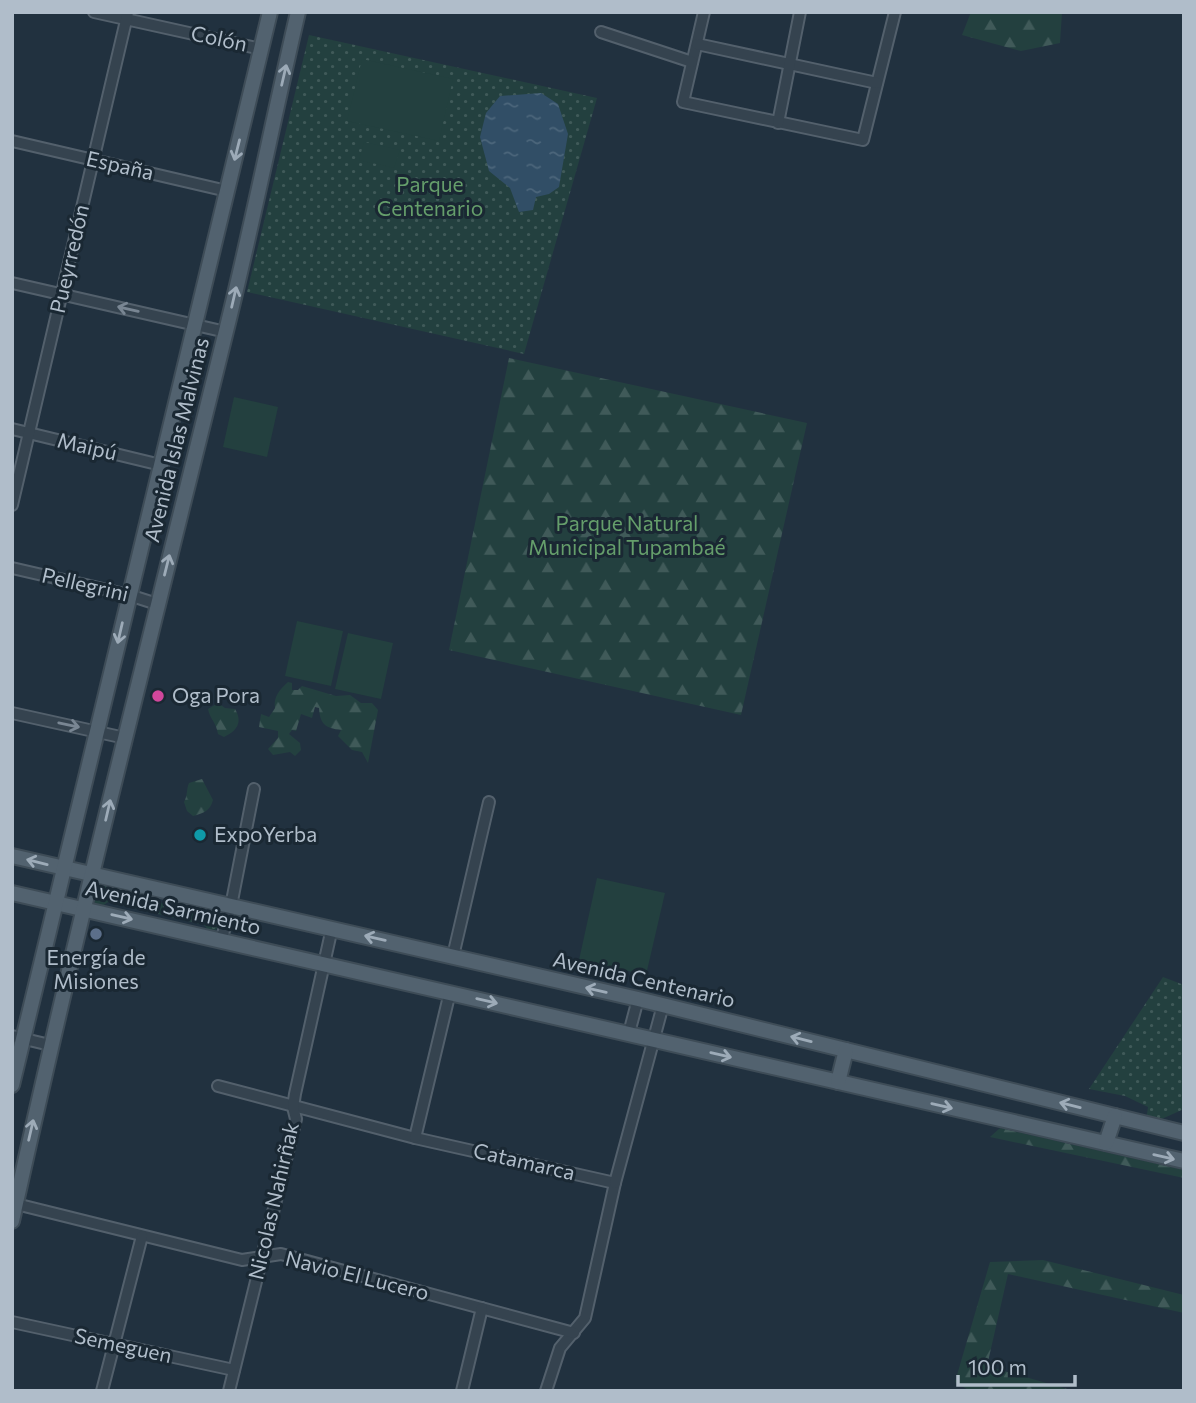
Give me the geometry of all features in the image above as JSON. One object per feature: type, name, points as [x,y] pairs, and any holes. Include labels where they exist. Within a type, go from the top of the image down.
[{"type":"main road","name":"Avenida Islas Malvinas","points":[[12,1085],[18,1037],[55,903],[270,12]]},
{"type":"main road","name":"Avenida Islas Malvinas","points":[[12,1221],[16,1205],[16,1179],[226,332],[299,12]]},
{"type":"main road","name":"Avenida Sarmiento","points":[[12,856],[93,877]]},
{"type":"main road","name":"Avenida Centenario","points":[[93,877],[332,928],[638,999],[1184,1133]]},
{"type":"main road","name":"Avenida Sarmiento","points":[[12,893],[325,964]]},
{"type":"main road","points":[[325,964],[1184,1161]]},
{"type":"main road","points":[[838,1082],[846,1050]]},
{"type":"main road","points":[[1106,1143],[1115,1116]]},
{"type":"street","name":"Colón","points":[[94,12],[127,16],[261,49]]},
{"type":"street","points":[[704,12],[683,102],[863,140],[895,12]]},
{"type":"street","points":[[778,123],[800,12]]},
{"type":"street","name":"Pueyrredón","points":[[12,505],[127,16]]},
{"type":"street","points":[[601,32],[692,62]]},
{"type":"street","points":[[697,44],[877,83]]},
{"type":"street","name":"España","points":[[12,141],[227,191]]},
{"type":"street","points":[[12,283],[226,332]]},
{"type":"street","name":"Maipú","points":[[12,429],[161,465]]},
{"type":"street","name":"Pellegrini","points":[[12,568],[157,604]]},
{"type":"street","points":[[12,712],[125,738]]},
{"type":"street","points":[[221,941],[231,906],[254,789]]},
{"type":"street","points":[[453,956],[489,802]]},
{"type":"street","name":"Nicolas Nahirñak","points":[[229,1391],[296,1119],[293,1107],[332,928]]},
{"type":"street","points":[[415,1138],[450,992]]},
{"type":"street","points":[[629,1033],[638,999]]},
{"type":"street","points":[[546,1391],[560,1348],[585,1318],[615,1183],[663,1006]]},
{"type":"street","points":[[18,1037],[50,1045]]},
{"type":"street","name":"Catamarca","points":[[218,1086],[293,1107],[340,1116],[415,1138],[615,1183]]},
{"type":"street","name":"Navio El Lucero","points":[[16,1205],[242,1260],[281,1254],[574,1332]]},
{"type":"street","points":[[102,1391],[142,1236]]},
{"type":"street","points":[[462,1391],[482,1308]]},
{"type":"street","name":"Semeguen","points":[[12,1322],[234,1370]]},
{"type":"green space","points":[[971,12],[1062,12],[1060,43],[1021,51],[962,35]]},
{"type":"green space","name":"Parque Centenario","points":[[309,35],[597,98],[524,354],[247,292]]},
{"type":"green space","points":[[362,59],[453,79],[439,141],[347,121]]},
{"type":"green space","points":[[364,142],[400,150],[394,168],[359,160]]},
{"type":"green space","name":"Parque Natural Municipal Tupambaé","points":[[509,358],[807,423],[741,715],[449,650]]},
{"type":"green space","points":[[234,397],[278,407],[267,457],[223,447]]},
{"type":"green space","points":[[297,621],[343,631],[331,686],[285,676]]},
{"type":"green space","points":[[348,633],[393,643],[381,699],[335,689]]},
{"type":"green space","points":[[288,682],[292,683],[292,690],[298,690],[302,686],[336,696],[350,695],[361,703],[372,703],[378,710],[368,763],[362,752],[352,750],[338,736],[341,730],[324,724],[319,708],[315,707],[312,718],[301,714],[296,731],[292,730],[289,734],[300,743],[301,750],[295,756],[290,752],[273,755],[268,749],[278,738],[278,731],[259,727],[261,714],[269,717],[275,708],[278,694]]},
{"type":"green space","points":[[218,703],[225,708],[235,709],[238,718],[235,729],[224,737],[218,734],[208,709]]},
{"type":"green space","points":[[202,779],[213,800],[206,811],[193,816],[187,811],[184,802],[189,783]]},
{"type":"green space","points":[[597,878],[665,893],[646,975],[579,960]]},
{"type":"green space","points":[[103,884],[111,891],[207,914],[212,911],[219,912],[221,923],[213,933],[204,925],[108,902],[101,907],[94,901],[98,886]]},
{"type":"green space","points":[[1163,977],[1184,985],[1184,1109],[1155,1122],[1146,1121],[1148,1107],[1125,1096],[1089,1089]]},
{"type":"green space","points":[[1000,1128],[1184,1170],[1184,1178],[990,1137]]},
{"type":"green space","points":[[1043,1260],[1184,1295],[1184,1313],[1008,1274],[987,1366],[1074,1391],[970,1391],[955,1382],[990,1262]]},
{"type":"water","points":[[541,93],[558,104],[568,134],[559,187],[549,194],[536,197],[533,210],[519,212],[510,188],[489,171],[480,137],[486,113],[500,96]]},
{"type":"place","name":"Oga Pora","points":[[158,696]]},
{"type":"place","name":"ExpoYerba","points":[[200,835]]},
{"type":"place","name":"Energía de Misiones","points":[[96,934]]}]
